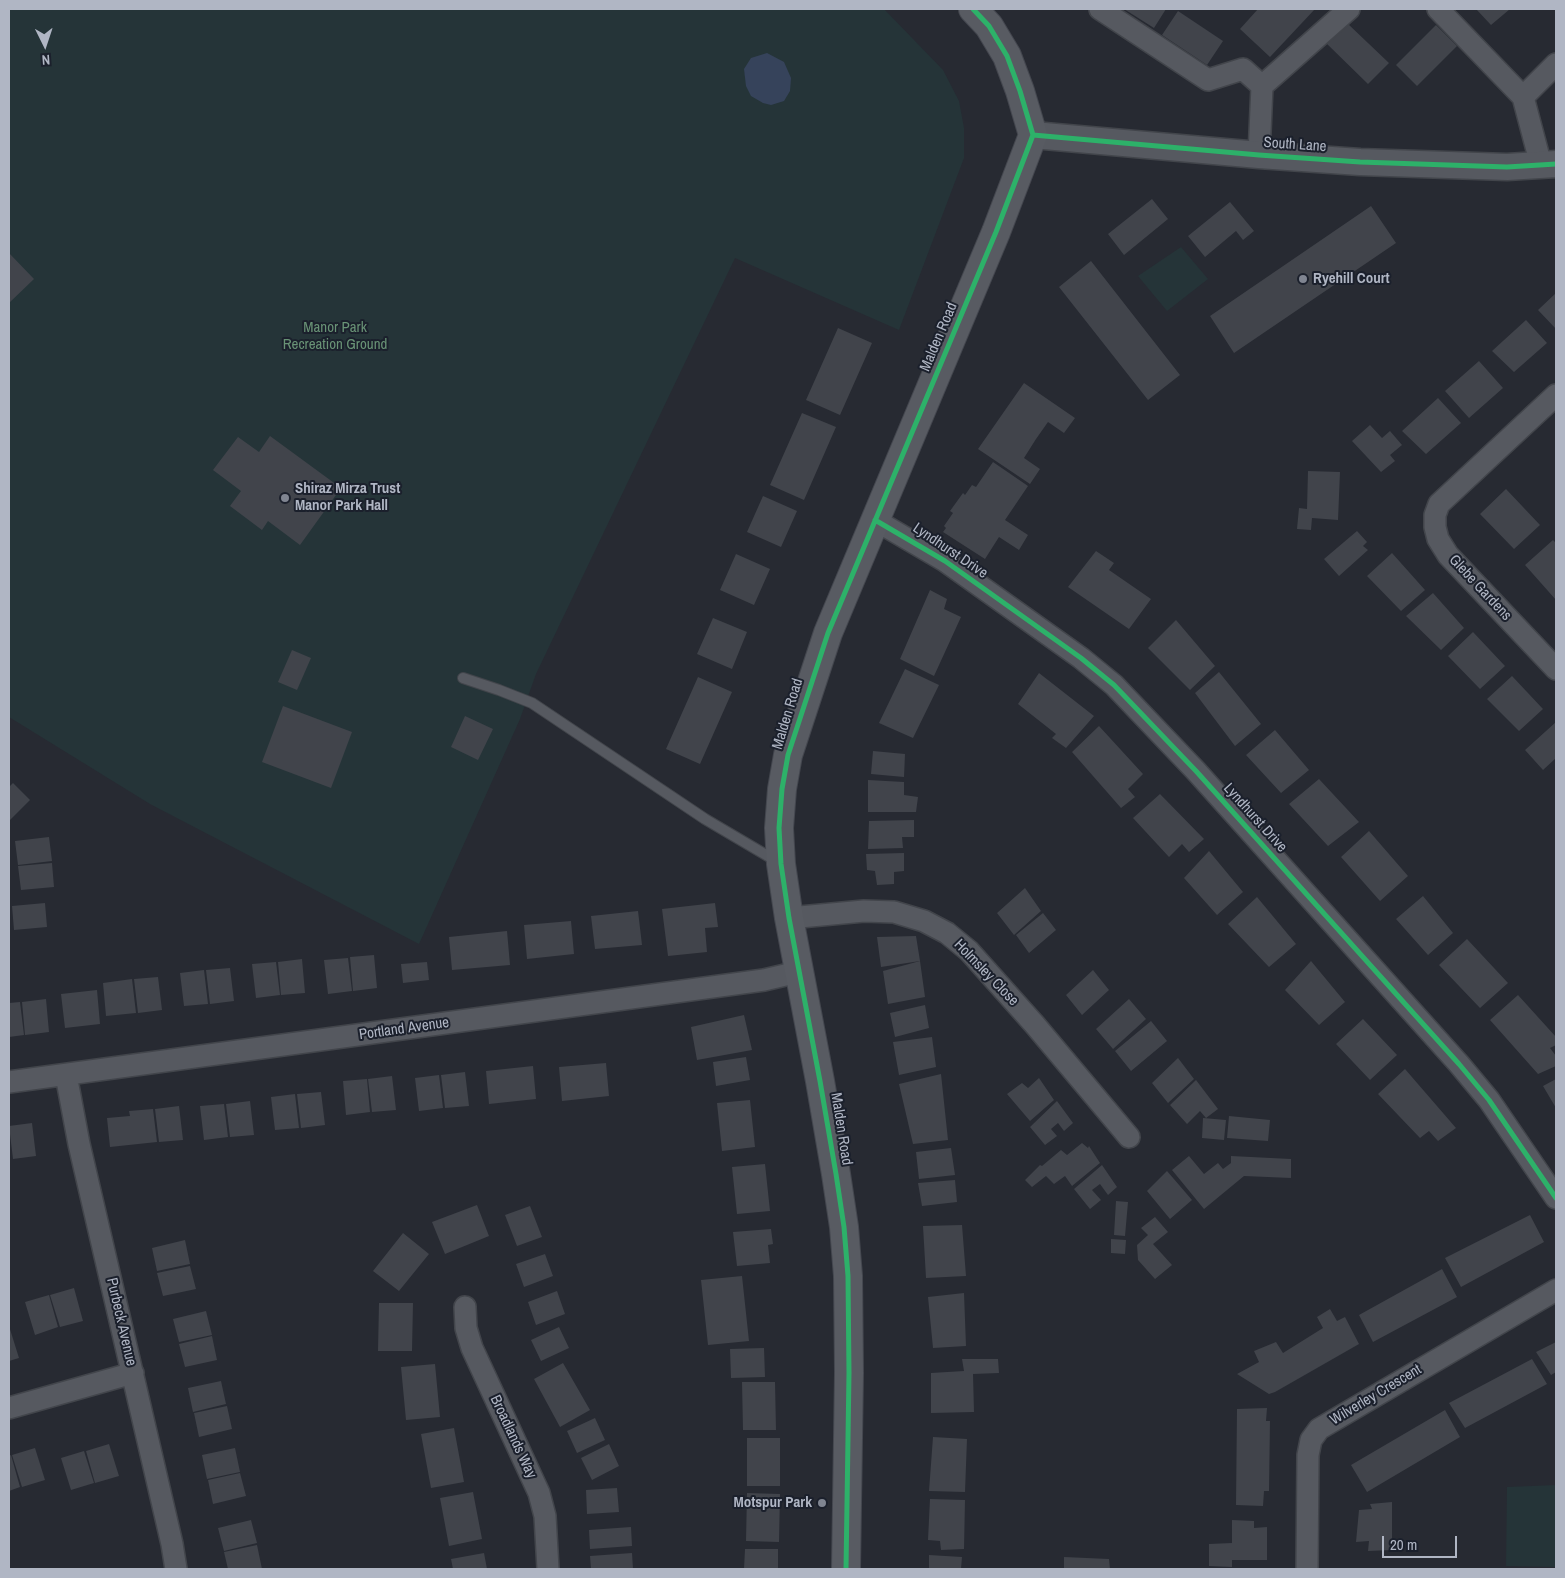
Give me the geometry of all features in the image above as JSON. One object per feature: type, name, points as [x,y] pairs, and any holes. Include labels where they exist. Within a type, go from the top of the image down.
[{"type":"main road","points":[[973,9],[989,26],[1007,56],[1033,135]]},
{"type":"main road","name":"Malden Road","points":[[846,1569],[849,1373],[848,1276],[844,1227],[820,1081],[788,918],[781,864],[779,828],[782,789],[788,755],[828,633],[996,232],[1033,135]]},
{"type":"street","points":[[1100,9],[1208,80],[1244,69],[1262,86]]},
{"type":"street","points":[[1259,155],[1262,86],[1349,9]]},
{"type":"street","points":[[1438,9],[1523,97],[1548,165]]},
{"type":"street","points":[[1523,97],[1556,64]]},
{"type":"street","name":"South Lane","points":[[1033,135],[1259,155],[1369,162],[1507,167],[1548,165]]},
{"type":"street","name":"Glebe Gardens","points":[[1556,395],[1439,504],[1435,515],[1438,539],[1448,555],[1556,670]]},
{"type":"street","name":"Lyndhurst Drive","points":[[875,520],[945,561],[1080,658],[1114,685],[1196,771],[1459,1064],[1489,1100],[1556,1198]]},
{"type":"street","name":"Holmsley Close","points":[[788,918],[864,911],[894,912],[924,921],[947,933],[968,951],[1028,1018],[1129,1137]]},
{"type":"street","name":"Portland Avenue","points":[[9,1082],[764,980],[798,972]]},
{"type":"street","name":"Purbeck Avenue","points":[[66,1074],[81,1154],[133,1373],[176,1569]]},
{"type":"street","name":"Wilverley Crescent","points":[[1307,1569],[1308,1455],[1311,1440],[1319,1429],[1556,1290]]},
{"type":"street","name":"Broadlands Way","points":[[465,1307],[466,1328],[472,1348],[539,1494],[545,1516],[548,1569]]},
{"type":"street","points":[[9,1408],[133,1373]]},
{"type":"lane","points":[[464,678],[532,704],[705,819],[781,864]]},
{"type":"green space","name":"Manor Park Recreation Ground","points":[[9,9],[884,9],[943,70],[959,101],[964,128],[964,158],[899,330],[735,258],[536,674],[520,719],[419,944],[150,804],[9,717]]},
{"type":"green space","points":[[1181,247],[1208,279],[1167,311],[1138,276]]},
{"type":"green space","points":[[1556,1485],[1556,1567],[1506,1566],[1507,1487]]},
{"type":"water","points":[[767,53],[784,62],[791,78],[790,91],[784,101],[771,105],[751,96],[746,86],[744,69],[751,58]]},
{"type":"building","points":[[1124,9],[1166,9],[1154,28]]},
{"type":"building","points":[[1258,9],[1315,9],[1270,57],[1240,29]]},
{"type":"building","points":[[1476,9],[1510,9],[1491,25]]},
{"type":"building","points":[[1178,11],[1223,41],[1207,65],[1162,35]]},
{"type":"building","points":[[1347,23],[1389,63],[1368,84],[1325,42]]},
{"type":"building","points":[[1436,25],[1457,46],[1417,86],[1396,65]]},
{"type":"building","points":[[1152,199],[1168,219],[1124,255],[1108,234]]},
{"type":"building","points":[[1230,202],[1254,231],[1243,240],[1236,231],[1205,257],[1188,236]]},
{"type":"building","name":"Ryehill Court","points":[[1371,206],[1396,243],[1234,353],[1210,316]]},
{"type":"building","points":[[9,253],[34,279],[9,303]]},
{"type":"building","points":[[1091,261],[1180,375],[1148,400],[1059,287]]},
{"type":"building","points":[[1556,293],[1556,329],[1538,310]]},
{"type":"building","points":[[1526,320],[1547,343],[1514,372],[1492,351]]},
{"type":"building","points":[[838,328],[872,343],[840,415],[806,400]]},
{"type":"building","points":[[1479,361],[1503,388],[1469,418],[1445,391]]},
{"type":"building","points":[[1024,383],[1075,418],[1064,433],[1048,422],[1036,439],[1024,458],[1040,469],[1030,484],[978,449]]},
{"type":"building","points":[[1438,398],[1461,423],[1426,454],[1402,431]]},
{"type":"building","points":[[802,413],[836,427],[804,500],[770,485]]},
{"type":"building","points":[[1370,425],[1382,438],[1390,431],[1402,445],[1390,455],[1395,461],[1381,472],[1352,441]]},
{"type":"building","name":"Shiraz Mirza Trust Manor Park Hall","points":[[270,436],[341,488],[300,545],[268,521],[262,530],[230,506],[241,491],[213,470],[238,437],[259,452]]},
{"type":"building","points":[[993,462],[1028,486],[1005,520],[1028,535],[1019,550],[999,537],[985,559],[943,532],[946,528],[944,526],[953,513],[950,511],[963,493],[965,495],[972,485],[976,487]]},
{"type":"building","points":[[1308,471],[1340,472],[1338,520],[1312,518],[1311,530],[1297,529],[1299,508],[1307,509]]},
{"type":"building","points":[[1506,489],[1540,525],[1514,549],[1480,514]]},
{"type":"building","points":[[763,496],[797,511],[781,547],[747,532]]},
{"type":"building","points":[[1357,531],[1367,542],[1363,546],[1368,550],[1339,576],[1324,559]]},
{"type":"building","points":[[1553,540],[1556,543],[1556,600],[1525,565]]},
{"type":"building","points":[[1096,551],[1114,563],[1109,570],[1151,599],[1129,629],[1068,587]]},
{"type":"building","points":[[1392,553],[1425,590],[1401,611],[1367,576]]},
{"type":"building","points":[[736,554],[770,569],[754,605],[720,590]]},
{"type":"building","points":[[930,590],[947,599],[944,609],[961,617],[934,676],[900,659]]},
{"type":"building","points":[[1433,593],[1464,628],[1441,650],[1406,616]]},
{"type":"building","points":[[713,618],[747,632],[732,669],[697,654]]},
{"type":"building","points":[[1176,620],[1215,666],[1190,690],[1148,648]]},
{"type":"building","points":[[1473,632],[1505,666],[1480,689],[1448,656]]},
{"type":"building","points":[[292,650],[311,658],[297,690],[278,682]]},
{"type":"building","points":[[905,669],[939,685],[913,738],[879,723]]},
{"type":"building","points":[[1219,672],[1261,724],[1235,746],[1195,693]]},
{"type":"building","points":[[1039,673],[1094,716],[1066,748],[1052,738],[1056,734],[1018,704]]},
{"type":"building","points":[[1512,676],[1543,709],[1519,731],[1487,699]]},
{"type":"building","points":[[698,677],[732,692],[700,764],[666,749]]},
{"type":"building","points":[[283,706],[352,732],[331,788],[262,762]]},
{"type":"building","points":[[465,716],[493,729],[478,760],[451,747]]},
{"type":"building","points":[[1556,722],[1556,758],[1543,770],[1525,750]]},
{"type":"building","points":[[1099,726],[1143,774],[1128,789],[1135,797],[1121,808],[1072,752]]},
{"type":"building","points":[[1275,730],[1309,770],[1281,793],[1246,755]]},
{"type":"building","points":[[873,751],[905,754],[904,777],[871,774]]},
{"type":"building","points":[[1319,779],[1359,822],[1328,846],[1289,804]]},
{"type":"building","points":[[868,780],[904,782],[904,795],[918,797],[916,812],[868,812]]},
{"type":"building","points":[[13,783],[30,800],[9,821],[9,787]]},
{"type":"building","points":[[1160,794],[1204,839],[1189,852],[1182,844],[1169,857],[1133,818]]},
{"type":"building","points":[[914,820],[914,837],[902,837],[903,848],[868,849],[869,821]]},
{"type":"building","points":[[1369,831],[1408,876],[1380,901],[1341,857]]},
{"type":"building","points":[[49,837],[52,861],[18,865],[15,841]]},
{"type":"building","points":[[1209,851],[1243,892],[1217,915],[1184,878]]},
{"type":"building","points":[[904,853],[904,871],[894,872],[894,884],[877,885],[875,871],[867,870],[866,854]]},
{"type":"building","points":[[52,863],[54,887],[21,890],[18,866]]},
{"type":"building","points":[[1025,888],[1041,911],[1014,935],[997,913]]},
{"type":"building","points":[[1423,896],[1453,933],[1428,955],[1396,919]]},
{"type":"building","points":[[1257,897],[1296,944],[1269,967],[1228,924]]},
{"type":"building","points":[[45,903],[47,927],[14,930],[12,906]]},
{"type":"building","points":[[715,903],[718,927],[705,928],[707,952],[668,956],[662,909]]},
{"type":"building","points":[[638,911],[642,945],[595,949],[591,916]]},
{"type":"building","points":[[1043,913],[1056,930],[1029,953],[1016,935]]},
{"type":"building","points":[[571,921],[574,954],[527,959],[524,925]]},
{"type":"building","points":[[507,931],[510,965],[452,970],[449,937]]},
{"type":"building","points":[[916,936],[920,961],[881,967],[877,937]]},
{"type":"building","points":[[1467,939],[1508,983],[1480,1008],[1439,965]]},
{"type":"building","points":[[374,955],[377,988],[353,991],[350,957]]},
{"type":"building","points":[[348,958],[352,991],[328,994],[324,960]]},
{"type":"building","points":[[302,959],[305,993],[281,995],[278,962]]},
{"type":"building","points":[[920,961],[925,997],[888,1004],[883,971]]},
{"type":"building","points":[[1311,961],[1345,1002],[1319,1025],[1285,990]]},
{"type":"building","points":[[276,962],[280,995],[256,998],[252,964]]},
{"type":"building","points":[[427,962],[429,980],[403,983],[401,964]]},
{"type":"building","points":[[230,968],[234,1001],[210,1004],[206,970]]},
{"type":"building","points":[[204,970],[208,1004],[184,1006],[180,973]]},
{"type":"building","points":[[1093,970],[1109,990],[1082,1015],[1066,995]]},
{"type":"building","points":[[158,977],[162,1010],[138,1013],[134,979]]},
{"type":"building","points":[[132,979],[136,1013],[106,1016],[103,983]]},
{"type":"building","points":[[97,990],[100,1024],[65,1028],[61,994]]},
{"type":"building","points":[[1518,995],[1556,1037],[1556,1045],[1550,1048],[1556,1056],[1556,1066],[1538,1074],[1490,1020]]},
{"type":"building","points":[[46,999],[49,1032],[25,1035],[22,1002]]},
{"type":"building","points":[[1129,999],[1146,1019],[1113,1049],[1096,1029]]},
{"type":"building","points":[[20,1002],[24,1035],[9,1037],[9,1003]]},
{"type":"building","points":[[925,1005],[929,1028],[895,1037],[890,1013]]},
{"type":"building","points":[[744,1015],[752,1050],[697,1060],[691,1027]]},
{"type":"building","points":[[1363,1019],[1397,1055],[1370,1080],[1336,1044]]},
{"type":"building","points":[[1151,1021],[1167,1041],[1131,1071],[1115,1051]]},
{"type":"building","points":[[932,1037],[936,1067],[899,1075],[893,1042]]},
{"type":"building","points":[[746,1057],[750,1080],[716,1086],[713,1062]]},
{"type":"building","points":[[1178,1058],[1194,1079],[1168,1103],[1152,1083]]},
{"type":"building","points":[[606,1063],[609,1096],[562,1101],[559,1067]]},
{"type":"building","points":[[533,1066],[536,1099],[489,1104],[486,1071]]},
{"type":"building","points":[[1405,1069],[1456,1128],[1438,1141],[1429,1131],[1420,1138],[1378,1094]]},
{"type":"building","points":[[465,1072],[469,1106],[445,1108],[441,1075]]},
{"type":"building","points":[[941,1074],[948,1140],[913,1144],[899,1084]]},
{"type":"building","points":[[439,1075],[443,1108],[419,1111],[415,1078]]},
{"type":"building","points":[[392,1076],[396,1110],[372,1112],[368,1079]]},
{"type":"building","points":[[1039,1078],[1054,1100],[1030,1121],[1007,1094],[1022,1083],[1028,1088]]},
{"type":"building","points":[[367,1079],[370,1112],[346,1115],[343,1081]]},
{"type":"building","points":[[1556,1079],[1556,1108],[1543,1086]]},
{"type":"building","points":[[1196,1080],[1218,1109],[1206,1118],[1200,1111],[1187,1124],[1170,1105]]},
{"type":"building","points":[[321,1092],[325,1125],[301,1128],[297,1094]]},
{"type":"building","points":[[295,1094],[299,1128],[275,1130],[271,1097]]},
{"type":"building","points":[[750,1100],[755,1147],[722,1151],[717,1103]]},
{"type":"building","points":[[250,1101],[254,1135],[230,1137],[226,1104]]},
{"type":"building","points":[[1057,1101],[1073,1123],[1064,1131],[1058,1123],[1051,1129],[1057,1136],[1045,1145],[1030,1127]]},
{"type":"building","points":[[224,1104],[228,1137],[204,1140],[200,1106]]},
{"type":"building","points":[[179,1106],[183,1140],[159,1142],[155,1109]]},
{"type":"building","points":[[153,1109],[157,1142],[110,1147],[107,1118],[130,1116],[129,1111]]},
{"type":"building","points":[[1229,1116],[1270,1120],[1268,1141],[1227,1138]]},
{"type":"building","points":[[1203,1118],[1226,1120],[1224,1140],[1202,1138]]},
{"type":"building","points":[[32,1123],[36,1156],[13,1159],[9,1126]]},
{"type":"building","points":[[1082,1143],[1088,1148],[1089,1146],[1100,1163],[1072,1186],[1065,1176],[1054,1184],[1046,1176],[1032,1187],[1025,1180],[1040,1165],[1042,1166],[1061,1150],[1067,1155]]},
{"type":"building","points":[[951,1148],[955,1175],[919,1179],[916,1152]]},
{"type":"building","points":[[1189,1156],[1204,1174],[1218,1163],[1223,1169],[1231,1163],[1231,1156],[1291,1159],[1291,1178],[1244,1176],[1204,1209],[1172,1170]]},
{"type":"building","points":[[765,1164],[770,1211],[737,1214],[732,1167]]},
{"type":"building","points":[[1102,1165],[1117,1187],[1108,1195],[1100,1184],[1092,1190],[1101,1200],[1090,1209],[1074,1189]]},
{"type":"building","points":[[1167,1171],[1192,1200],[1170,1219],[1147,1191]]},
{"type":"building","points":[[955,1180],[957,1202],[922,1206],[918,1183]]},
{"type":"building","points":[[1116,1201],[1128,1202],[1125,1236],[1114,1235]]},
{"type":"building","points":[[477,1205],[489,1236],[445,1254],[432,1222]]},
{"type":"building","points":[[530,1206],[542,1237],[517,1246],[505,1215]]},
{"type":"building","points":[[1530,1215],[1544,1242],[1461,1287],[1445,1258]]},
{"type":"building","points":[[1155,1217],[1168,1232],[1153,1244],[1172,1265],[1155,1279],[1138,1260],[1137,1245],[1148,1235],[1141,1228]]},
{"type":"building","points":[[962,1225],[966,1276],[926,1278],[923,1226]]},
{"type":"building","points":[[771,1229],[773,1244],[768,1245],[770,1263],[737,1266],[733,1232]]},
{"type":"building","points":[[403,1233],[429,1254],[399,1291],[373,1271]]},
{"type":"building","points":[[1111,1239],[1126,1240],[1125,1254],[1111,1253]]},
{"type":"building","points":[[185,1240],[190,1264],[157,1271],[152,1248]]},
{"type":"building","points":[[545,1254],[553,1276],[524,1287],[516,1264]]},
{"type":"building","points":[[190,1266],[196,1289],[163,1296],[157,1273]]},
{"type":"building","points":[[1442,1269],[1457,1297],[1373,1342],[1359,1315]]},
{"type":"building","points":[[742,1276],[749,1341],[708,1345],[701,1280]]},
{"type":"building","points":[[74,1288],[83,1321],[60,1327],[50,1295]]},
{"type":"building","points":[[557,1291],[565,1314],[536,1325],[528,1302]]},
{"type":"building","points":[[964,1293],[966,1346],[933,1348],[928,1297]]},
{"type":"building","points":[[49,1295],[58,1327],[35,1335],[25,1302]]},
{"type":"building","points":[[379,1303],[413,1303],[412,1351],[378,1351]]},
{"type":"building","points":[[1330,1309],[1337,1321],[1345,1317],[1359,1344],[1269,1394],[1237,1374],[1259,1362],[1254,1351],[1276,1342],[1283,1353],[1323,1328],[1317,1317]]},
{"type":"building","points":[[206,1311],[212,1335],[179,1342],[173,1319]]},
{"type":"building","points":[[9,1326],[19,1358],[9,1361]]},
{"type":"building","points":[[559,1327],[569,1348],[541,1361],[531,1340]]},
{"type":"building","points":[[212,1336],[217,1360],[185,1367],[179,1344]]},
{"type":"building","points":[[1556,1342],[1556,1372],[1551,1375],[1536,1352]]},
{"type":"building","points":[[764,1348],[765,1377],[731,1378],[730,1349]]},
{"type":"building","points":[[962,1359],[998,1359],[999,1373],[973,1374],[974,1412],[931,1413],[931,1373],[964,1371]]},
{"type":"building","points":[[1532,1359],[1547,1384],[1465,1428],[1449,1403]]},
{"type":"building","points":[[563,1363],[590,1410],[560,1427],[534,1379]]},
{"type":"building","points":[[435,1364],[440,1417],[406,1420],[401,1367]]},
{"type":"building","points":[[221,1381],[226,1404],[193,1412],[188,1388]]},
{"type":"building","points":[[742,1382],[775,1382],[776,1430],[743,1430]]},
{"type":"building","points":[[227,1406],[232,1429],[199,1437],[194,1413]]},
{"type":"building","points":[[1267,1408],[1266,1421],[1270,1421],[1269,1491],[1264,1491],[1263,1506],[1236,1505],[1237,1409]]},
{"type":"building","points":[[1445,1410],[1460,1437],[1367,1492],[1351,1465]]},
{"type":"building","points":[[595,1418],[605,1440],[577,1453],[567,1431]]},
{"type":"building","points":[[454,1428],[464,1482],[431,1488],[421,1434]]},
{"type":"building","points":[[933,1437],[967,1439],[965,1492],[929,1491]]},
{"type":"building","points":[[747,1438],[780,1438],[780,1486],[747,1486]]},
{"type":"building","points":[[109,1444],[119,1476],[95,1483],[86,1451]]},
{"type":"building","points":[[609,1444],[619,1466],[592,1480],[581,1458]]},
{"type":"building","points":[[35,1448],[45,1480],[22,1487],[12,1455]]},
{"type":"building","points":[[235,1448],[240,1472],[207,1479],[202,1455]]},
{"type":"building","points":[[84,1451],[94,1483],[71,1490],[61,1458]]},
{"type":"building","points":[[11,1455],[20,1487],[9,1491],[9,1456]]},
{"type":"building","points":[[240,1473],[246,1496],[213,1504],[208,1480]]},
{"type":"building","points":[[617,1488],[619,1512],[587,1514],[586,1490]]},
{"type":"building","points":[[473,1492],[482,1539],[449,1546],[440,1498]]},
{"type":"building","points":[[747,1493],[780,1494],[779,1542],[746,1541]]},
{"type":"building","points":[[930,1499],[965,1500],[964,1549],[941,1550],[940,1541],[928,1540]]},
{"type":"building","points":[[1392,1502],[1392,1550],[1368,1551],[1369,1541],[1356,1542],[1359,1510],[1372,1509],[1370,1504]]},
{"type":"building","points":[[251,1520],[257,1543],[224,1551],[218,1528]]},
{"type":"building","points":[[1232,1520],[1254,1521],[1254,1528],[1267,1527],[1267,1560],[1232,1560],[1232,1567],[1209,1566],[1209,1544],[1232,1543]]},
{"type":"building","points":[[631,1527],[632,1546],[590,1549],[589,1530]]},
{"type":"building","points":[[257,1545],[262,1569],[228,1569],[224,1552]]},
{"type":"building","points":[[745,1549],[778,1549],[778,1569],[744,1569]]},
{"type":"building","points":[[484,1553],[487,1569],[453,1569],[451,1559]]},
{"type":"building","points":[[632,1553],[633,1569],[591,1569],[590,1556]]},
{"type":"building","points":[[929,1555],[962,1557],[961,1569],[929,1569]]},
{"type":"building","points":[[1064,1557],[1109,1559],[1110,1569],[1064,1569]]},
{"type":"cycle path","points":[[846,1569],[849,1373],[848,1276],[844,1227],[781,864],[779,828],[782,789],[788,755],[828,633],[996,232],[1033,135],[1007,56],[989,26],[973,9]]},
{"type":"cycle path","points":[[1033,135],[1360,162],[1507,167],[1556,164]]},
{"type":"cycle path","points":[[875,520],[945,561],[1081,658],[1114,685],[1196,771],[1459,1064],[1489,1100],[1556,1198]]},
{"type":"place","name":"Ryehill Court","points":[[1303,279]]},
{"type":"place","name":"Shiraz Mirza Trust Manor Park Hall","points":[[285,498]]},
{"type":"place","name":"Motspur Park","points":[[822,1503]]}]
